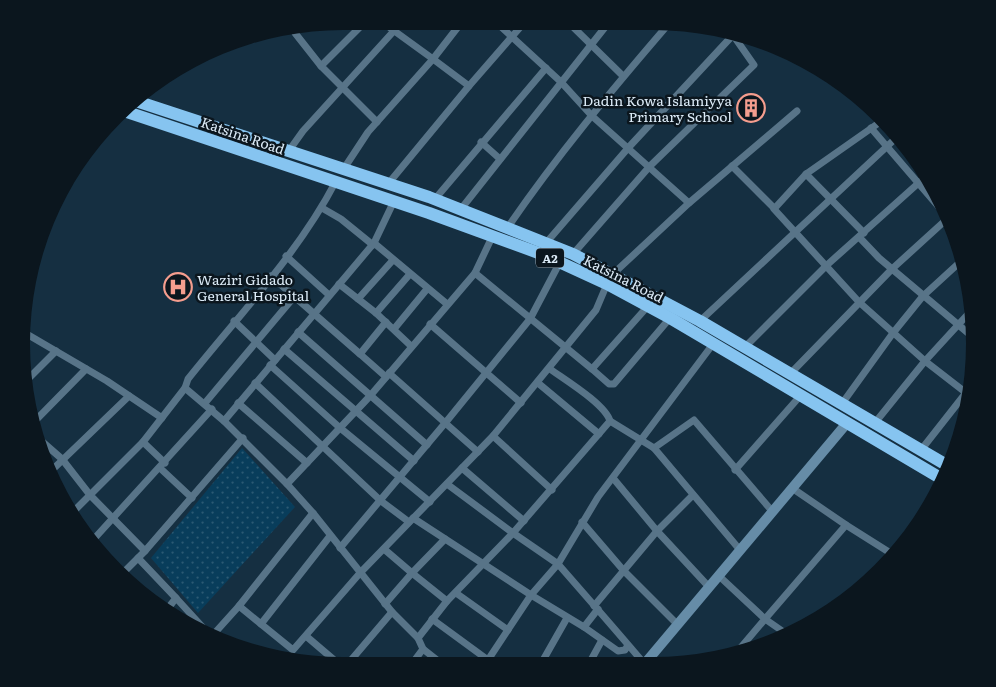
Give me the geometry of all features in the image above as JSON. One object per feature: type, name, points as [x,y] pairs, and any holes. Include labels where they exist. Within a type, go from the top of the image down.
[{"type":"highway","name":"Katsina Road","points":[[143,103],[288,152],[394,201],[493,235],[560,262],[610,279],[700,321],[942,462]]},
{"type":"highway","name":"Katsina Road","points":[[131,113],[340,175],[388,185],[435,199],[573,254],[648,306],[937,475]]},
{"type":"street","points":[[321,66],[357,30]]},
{"type":"street","points":[[392,30],[469,86]]},
{"type":"street","points":[[77,508],[143,442],[185,388],[188,379],[271,276],[322,208],[340,175],[377,122],[433,59],[456,30]]},
{"type":"street","points":[[505,30],[561,82],[592,116],[629,147],[689,203]]},
{"type":"street","points":[[388,185],[469,86],[518,30]]},
{"type":"street","points":[[577,30],[624,76]]},
{"type":"street","points":[[461,209],[602,30]]},
{"type":"street","points":[[508,227],[531,194],[592,116],[663,31]]},
{"type":"street","points":[[288,152],[303,131],[394,32]]},
{"type":"street","points":[[297,34],[321,66],[377,122]]},
{"type":"street","points":[[546,243],[629,147],[727,39]]},
{"type":"street","points":[[573,254],[650,166],[754,65],[738,42]]},
{"type":"street","points":[[435,199],[481,142],[546,68]]},
{"type":"street","points":[[239,606],[291,652],[360,573],[493,436],[596,310],[610,279],[689,203],[797,111]]},
{"type":"street","points":[[774,208],[806,174],[876,124]]},
{"type":"street","points":[[871,128],[886,147],[919,179]]},
{"type":"street","points":[[481,142],[500,159]]},
{"type":"street","points":[[700,321],[829,198],[892,142]]},
{"type":"street","points":[[732,166],[795,230],[859,302],[892,333],[962,391]]},
{"type":"street","points":[[806,174],[892,269],[965,330]]},
{"type":"street","points":[[745,347],[826,265],[921,181]]},
{"type":"street","points":[[224,421],[255,382],[374,244],[394,201]]},
{"type":"street","points":[[322,208],[342,219],[447,304]]},
{"type":"street","points":[[790,374],[892,269],[942,225]]},
{"type":"street","points":[[287,484],[370,396],[475,273],[493,235]]},
{"type":"street","points":[[286,256],[330,295]]},
{"type":"street","points":[[358,299],[393,260]]},
{"type":"street","points":[[340,548],[381,501],[530,319],[560,262]]},
{"type":"street","points":[[842,405],[892,333],[923,296],[956,265]]},
{"type":"street","points":[[475,273],[609,384],[614,384],[670,318]]},
{"type":"street","points":[[376,312],[410,274]]},
{"type":"street","points":[[271,276],[360,354],[446,422],[478,452]]},
{"type":"street","points":[[339,284],[376,312],[411,346]]},
{"type":"street","points":[[394,328],[428,289]]},
{"type":"street","points":[[205,403],[294,297]]},
{"type":"street","points":[[592,369],[648,306]]},
{"type":"street","points":[[874,424],[925,361],[964,318]]},
{"type":"street","points":[[234,321],[272,363],[339,427],[430,502]]},
{"type":"street","points":[[360,354],[386,322]]},
{"type":"street","points":[[430,324],[520,403]]},
{"type":"street","points":[[298,332],[427,445]]},
{"type":"street","points":[[30,337],[86,369],[162,418]]},
{"type":"street","points":[[490,657],[531,595],[558,564],[582,522],[613,478],[714,344]]},
{"type":"street","points":[[284,349],[414,461]]},
{"type":"street","points":[[32,374],[56,351]]},
{"type":"street","points":[[550,368],[598,405],[610,421],[654,448],[740,550]]},
{"type":"street","points":[[39,417],[86,369]]},
{"type":"street","points":[[255,382],[381,501],[445,539],[621,652],[628,645]]},
{"type":"street","points":[[538,383],[598,434]]},
{"type":"street","points":[[185,388],[212,409],[287,484],[313,513],[385,604],[418,638],[423,649],[433,657]]},
{"type":"street","points":[[735,470],[800,395]]},
{"type":"street","points":[[55,466],[129,396]]},
{"type":"street","points":[[921,450],[961,398]]},
{"type":"street","points":[[238,403],[307,464]]},
{"type":"street","points":[[97,536],[212,409]]},
{"type":"street","points":[[654,448],[694,420],[772,511]]},
{"type":"street","points":[[418,638],[447,601],[524,521],[610,421]]},
{"type":"street","points":[[650,657],[848,423]]},
{"type":"street","points":[[493,436],[552,490]]},
{"type":"street","points":[[127,569],[192,498],[242,438]]},
{"type":"street","points":[[143,442],[192,498]]},
{"type":"street","points":[[48,447],[62,459],[90,494],[145,551]]},
{"type":"street","points":[[462,468],[524,521]]},
{"type":"street","points":[[613,478],[657,531],[708,587]]},
{"type":"street","points":[[447,484],[558,564],[638,657]]},
{"type":"street","points":[[792,488],[887,551]]},
{"type":"street","points":[[584,627],[624,571],[657,531],[693,495]]},
{"type":"street","points":[[217,630],[239,606],[313,513]]},
{"type":"street","points":[[582,522],[624,571],[677,624]]},
{"type":"street","points":[[745,643],[846,525]]},
{"type":"street","points":[[261,624],[330,536]]},
{"type":"street","points":[[385,604],[445,539]]},
{"type":"street","points":[[384,549],[447,601]]},
{"type":"street","points":[[138,558],[196,620]]},
{"type":"street","points":[[718,575],[765,619],[780,630]]},
{"type":"street","points":[[456,593],[508,630]]},
{"type":"street","points":[[170,605],[176,598]]},
{"type":"street","points":[[354,657],[392,612]]},
{"type":"street","points":[[545,657],[567,618]]},
{"type":"street","points":[[432,619],[481,657]]},
{"type":"street","points":[[306,636],[330,656]]},
{"type":"street","points":[[593,657],[602,640]]},
{"type":"street","points":[[417,657],[423,649]]},
{"type":"shaded area","points":[[242,448],[295,507],[198,613],[151,558]]},
{"type":"place","name":"Dadin Kowa Islamiyya Primary School","points":[[751,108]]},
{"type":"place","name":"Waziri Gidado General Hospital","points":[[178,287]]}]
